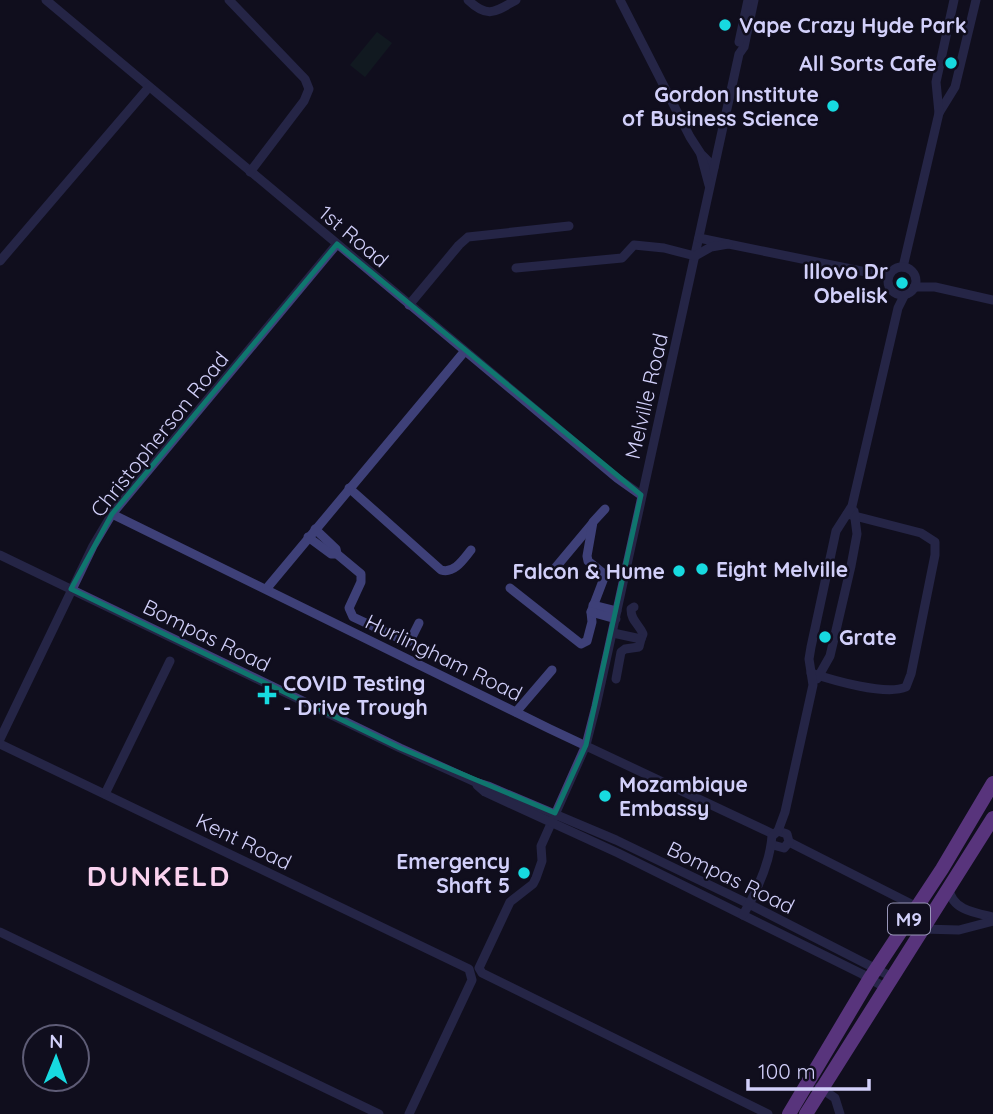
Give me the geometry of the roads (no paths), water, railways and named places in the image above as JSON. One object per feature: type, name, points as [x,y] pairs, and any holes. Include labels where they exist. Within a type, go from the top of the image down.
[{"type":"main road","name":"M9","points":[[799,1112],[809,1081],[873,973],[970,824],[993,783]]},
{"type":"main road","points":[[970,824],[982,815],[993,812]]},
{"type":"main road","name":"M9","points":[[799,1112],[823,1089],[993,818]]},
{"type":"main road","points":[[821,1061],[834,1070]]},
{"type":"street","name":"1st Road","points":[[46,0],[464,352],[641,495]]},
{"type":"street","points":[[229,0],[305,79],[309,89],[307,97],[250,172]]},
{"type":"street","points":[[468,0],[483,12],[490,13],[516,0]]},
{"type":"street","points":[[620,0],[690,137],[714,167]]},
{"type":"street","name":"Melville Road","points":[[409,1114],[510,902],[533,884],[536,878],[542,861],[541,846],[586,745],[699,238],[748,0]]},
{"type":"street","name":"Melville Road","points":[[739,54],[744,47],[754,0]]},
{"type":"street","points":[[915,283],[906,268],[905,252],[909,248],[939,113],[936,82],[954,0]]},
{"type":"street","points":[[939,113],[956,87],[976,0]]},
{"type":"street","points":[[0,261],[149,87]]},
{"type":"street","points":[[701,154],[709,187]]},
{"type":"street","points":[[409,306],[465,239],[569,226]]},
{"type":"street","points":[[699,238],[871,273],[874,277],[889,278]]},
{"type":"street","name":"Christopherson Road","points":[[0,739],[71,589],[112,514],[337,244]]},
{"type":"street","points":[[516,268],[622,258],[634,244],[695,256],[711,247],[728,244]]},
{"type":"street","points":[[900,294],[889,286],[889,278],[896,268],[906,268]]},
{"type":"street","points":[[743,915],[780,840],[815,674],[811,647],[836,531],[851,512],[900,294],[915,283],[993,300]]},
{"type":"street","points":[[267,588],[464,352]]},
{"type":"street","points":[[349,488],[441,570],[446,572],[453,569],[471,550]]},
{"type":"street","points":[[556,566],[605,509]]},
{"type":"street","points":[[815,674],[830,656],[851,566],[857,534],[851,512]]},
{"type":"street","points":[[815,674],[897,690],[906,687],[911,674],[935,555],[935,542],[921,533],[851,512]]},
{"type":"street","name":"Hurlingham Road","points":[[112,514],[917,907]]},
{"type":"street","points":[[510,587],[581,644],[587,640],[592,622],[592,608],[604,578],[603,573],[588,561],[593,523]]},
{"type":"street","points":[[315,529],[362,577],[349,608],[353,617],[407,642],[419,623]]},
{"type":"street","points":[[308,537],[331,554],[337,554]]},
{"type":"street","name":"Bompas Road","points":[[0,555],[488,786],[743,915],[873,973]]},
{"type":"street","points":[[616,679],[621,652],[639,648],[643,634],[631,615],[631,609],[634,607]]},
{"type":"street","points":[[592,608],[617,615]]},
{"type":"street","points":[[613,633],[641,639]]},
{"type":"street","points":[[105,794],[170,661]]},
{"type":"street","points":[[516,712],[552,670]]},
{"type":"street","name":"Kent Road","points":[[0,744],[768,1114]]},
{"type":"street","name":"Bompas Road","points":[[553,818],[749,904],[889,983]]},
{"type":"street","points":[[949,889],[953,902],[993,919]]},
{"type":"street","points":[[966,929],[971,918],[967,909]]},
{"type":"street","points":[[922,929],[966,929],[993,919]]},
{"type":"street","points":[[0,932],[379,1114]]},
{"type":"street","points":[[809,1081],[837,1100],[840,1114]]},
{"type":"place","name":"Vape Crazy Hyde Park","points":[[725,25]]},
{"type":"place","name":"All Sorts Cafe","points":[[951,63]]},
{"type":"place","name":"Gordon Institute of Business Science","points":[[833,106]]},
{"type":"place","name":"Illovo Dr Obelisk","points":[[902,283]]},
{"type":"place","name":"Eight Melville","points":[[702,569]]},
{"type":"place","name":"Falcon & Hume","points":[[679,571]]},
{"type":"place","name":"Grate","points":[[825,637]]},
{"type":"place","name":"COVID Testing - Drive Trough","points":[[267,695]]},
{"type":"place","name":"Mozambique Embassy","points":[[605,796]]},
{"type":"place","name":"Emergency Shaft 5","points":[[524,873]]},
{"type":"district","name":"DUNKELD","points":[[159,875]]}]
